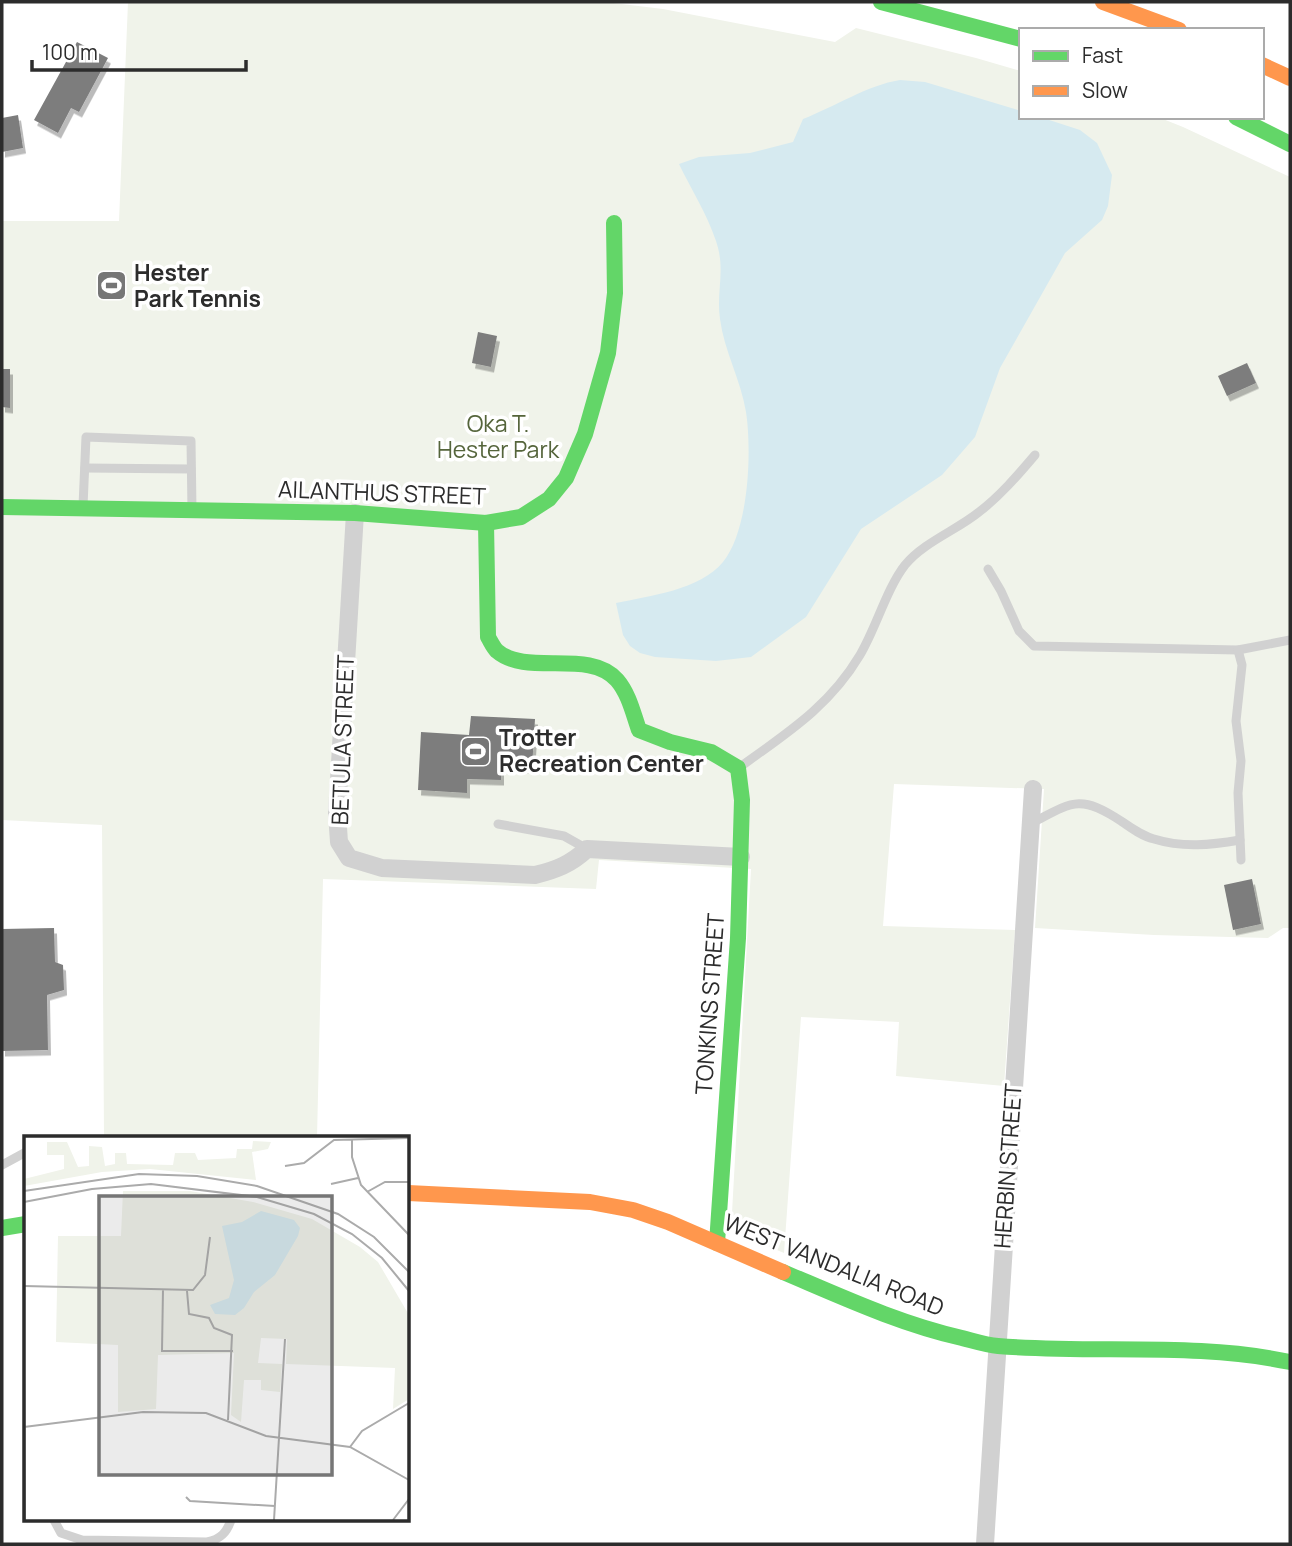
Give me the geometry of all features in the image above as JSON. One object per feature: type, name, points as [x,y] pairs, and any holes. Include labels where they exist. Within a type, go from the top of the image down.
[{"type":"main road","points":[[881,2],[1019,39]]},
{"type":"main road","points":[[1103,2],[1174,28]]},
{"type":"main road","points":[[1264,66],[1290,78]]},
{"type":"main road","points":[[1240,119],[1290,144]]},
{"type":"main road","name":"AILANTHUS STREET","points":[[2,507],[355,513],[486,523],[521,517],[549,499],[566,478],[578,456],[608,353],[615,293],[614,223]]},
{"type":"main road","points":[[486,523],[488,638],[498,652],[516,658],[585,666],[609,673],[621,686],[639,730],[670,742],[711,752],[738,768]]},
{"type":"main road","name":"TONKINS STREET","points":[[717,1243],[738,938],[742,800],[738,768]]},
{"type":"main road","name":"WEST VANDALIA ROAD","points":[[410,1194],[504,1196],[590,1202],[633,1210],[668,1222],[858,1304],[927,1330],[996,1346],[1172,1351],[1266,1357],[1290,1362]]},
{"type":"main road","points":[[2,1227],[24,1224]]},
{"type":"street","name":"BETULA STREET","points":[[355,513],[337,813],[339,842],[349,858],[382,867],[535,875],[559,869],[587,849]]},
{"type":"street","name":"HERBIN STREET","points":[[985,1544],[1033,789]]},
{"type":"street","points":[[587,849],[741,857]]},
{"type":"lane","points":[[83,508],[86,438],[191,441],[192,510]]},
{"type":"lane","points":[[738,768],[812,715],[835,691],[860,655],[896,578],[907,563],[979,513],[1035,455]]},
{"type":"lane","points":[[85,468],[191,469]]},
{"type":"lane","points":[[988,569],[1020,631],[1034,646],[1238,650],[1290,640]]},
{"type":"lane","points":[[1238,650],[1241,665],[1236,721],[1241,761],[1238,793],[1241,860]]},
{"type":"lane","points":[[1030,824],[1062,807],[1085,803],[1102,808],[1152,839],[1194,846],[1240,840]]},
{"type":"lane","points":[[498,824],[564,836],[587,849]]},
{"type":"lane","points":[[2,1165],[24,1153]]},
{"type":"lane","points":[[55,1522],[61,1533],[82,1540],[208,1542],[220,1538],[230,1522]]},
{"type":"green space","name":"Oka T. Hester Park","points":[[128,2],[605,2],[663,9],[835,42],[856,28],[1019,70],[1019,119],[1163,119],[1290,177],[1290,928],[1283,928],[1268,938],[1035,928],[1044,789],[894,784],[883,926],[1015,930],[1004,1086],[896,1076],[899,1022],[801,1017],[784,1253],[739,1234],[733,1226],[751,869],[599,860],[596,889],[323,879],[317,1136],[104,1136],[102,825],[2,820],[2,221],[119,221]]},
{"type":"shaded area","points":[[900,80],[925,82],[1019,110],[1019,119],[1046,119],[1080,130],[1097,143],[1112,175],[1108,206],[1102,220],[1065,253],[1000,368],[975,437],[942,475],[861,529],[806,617],[751,657],[716,661],[655,657],[640,653],[630,646],[623,635],[616,603],[688,585],[713,572],[723,562],[738,531],[748,468],[746,412],[720,319],[719,252],[708,221],[679,164],[699,157],[750,153],[793,142],[803,119],[863,91]]},
{"type":"building","points":[[77,42],[108,58],[79,112],[71,108],[58,133],[34,120]]},
{"type":"building","points":[[18,115],[23,148],[2,152],[2,118]]},
{"type":"building","points":[[478,332],[497,336],[491,367],[472,363]]},
{"type":"building","points":[[1247,363],[1256,383],[1227,396],[1218,376]]},
{"type":"building","points":[[2,369],[10,369],[10,408],[2,407]]},
{"type":"building","name":"Trotter Recreation Center","points":[[471,716],[535,719],[532,768],[501,766],[501,780],[467,779],[467,793],[418,790],[421,732],[469,735]]},
{"type":"building","points":[[1252,879],[1261,924],[1233,930],[1224,885]]},
{"type":"building","points":[[54,928],[55,962],[63,965],[64,990],[47,995],[48,1050],[2,1051],[2,929]]},
{"type":"traffic: fast","points":[[881,2],[1019,38]]},
{"type":"traffic: fast","points":[[1240,119],[1290,144]]},
{"type":"traffic: fast","points":[[2,507],[355,513],[486,523],[521,517],[549,499],[566,478],[585,434],[608,353],[615,293],[614,223]]},
{"type":"traffic: fast","points":[[486,523],[488,637],[497,651],[524,662],[575,664],[605,671],[617,680],[625,691],[639,730],[670,742],[711,752],[738,768],[742,800],[738,938],[717,1243]]},
{"type":"traffic: fast","points":[[2,1228],[24,1224]]},
{"type":"traffic: fast","points":[[783,1272],[894,1318],[989,1345],[1218,1352],[1290,1362]]},
{"type":"traffic: slow","points":[[1103,2],[1174,28]]},
{"type":"traffic: slow","points":[[1264,66],[1290,78]]},
{"type":"traffic: slow","points":[[410,1193],[590,1202],[633,1210],[668,1222],[783,1272]]},
{"type":"place","name":"Hester Park Tennis","points":[[111,286]]},
{"type":"place","name":"Trotter Recreation Center","points":[[476,751]]}]
